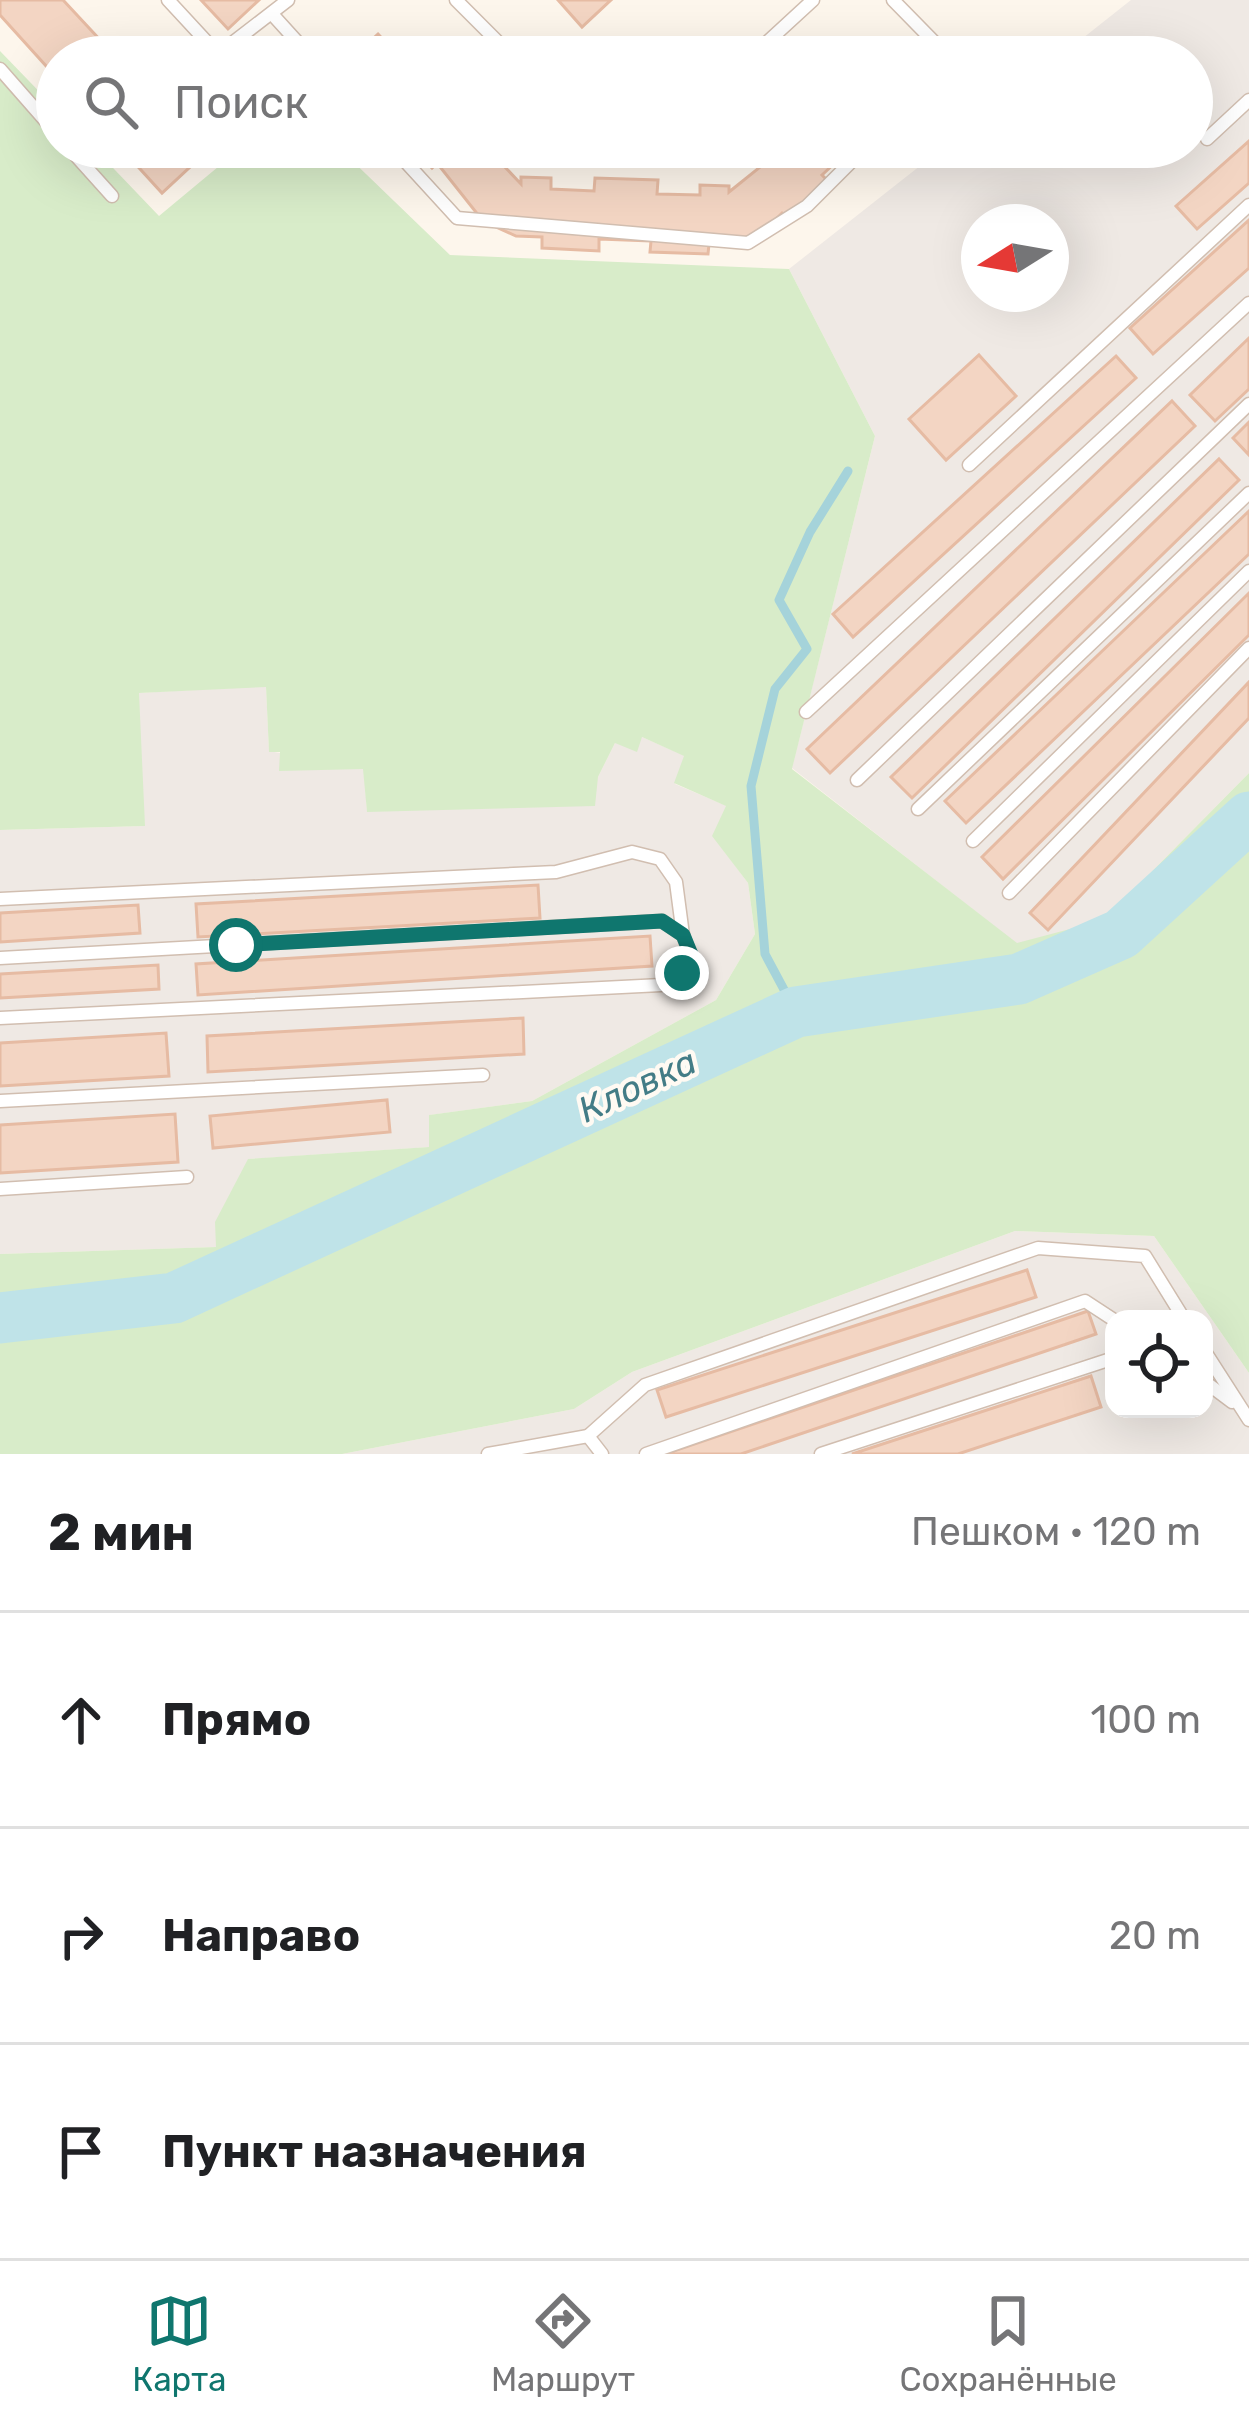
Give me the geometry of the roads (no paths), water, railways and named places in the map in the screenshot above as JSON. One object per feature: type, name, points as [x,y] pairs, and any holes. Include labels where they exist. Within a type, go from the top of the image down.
[{"type":"lane","points":[[168,0],[201,36]]},
{"type":"lane","points":[[242,36],[288,0]]},
{"type":"lane","points":[[456,0],[492,36]]},
{"type":"lane","points":[[774,36],[813,0]]},
{"type":"lane","points":[[893,0],[928,36]]},
{"type":"lane","points":[[272,14],[292,36]]},
{"type":"lane","points":[[0,69],[36,110]]},
{"type":"lane","points":[[1213,134],[1249,100]]},
{"type":"lane","points":[[87,168],[112,196]]},
{"type":"lane","points":[[411,168],[457,218],[748,243],[807,206],[845,168]]},
{"type":"lane","points":[[969,464],[1249,206]]},
{"type":"lane","points":[[806,712],[1249,303]]},
{"type":"lane","points":[[856,780],[1249,404]]},
{"type":"lane","points":[[918,809],[1249,493]]},
{"type":"lane","points":[[973,841],[1249,571]]},
{"type":"lane","points":[[1009,893],[1249,648]]},
{"type":"lane","points":[[0,899],[556,872],[632,852],[660,859],[676,882],[683,935],[692,957],[682,973],[661,985],[0,1018]]},
{"type":"lane","points":[[0,958],[662,921],[683,935]]},
{"type":"lane","points":[[0,1101],[483,1075]]},
{"type":"lane","points":[[0,1189],[187,1177]]},
{"type":"lane","points":[[488,1454],[588,1436],[645,1385],[1038,1248],[1144,1256],[1178,1310]]},
{"type":"lane","points":[[646,1454],[1085,1301],[1105,1314]]},
{"type":"lane","points":[[821,1454],[1105,1361]]},
{"type":"lane","points":[[1213,1364],[1249,1420]]},
{"type":"lane","points":[[1213,1388],[1240,1408]]},
{"type":"lane","points":[[588,1436],[602,1454]]},
{"type":"waterway","points":[[796,1012],[765,954],[751,786],[775,689],[807,649],[779,600],[810,532],[848,471]]},
{"type":"waterway","name":"Кловка","points":[[0,1318],[174,1298],[796,1012],[1019,979],[1121,934],[1249,817]]}]
